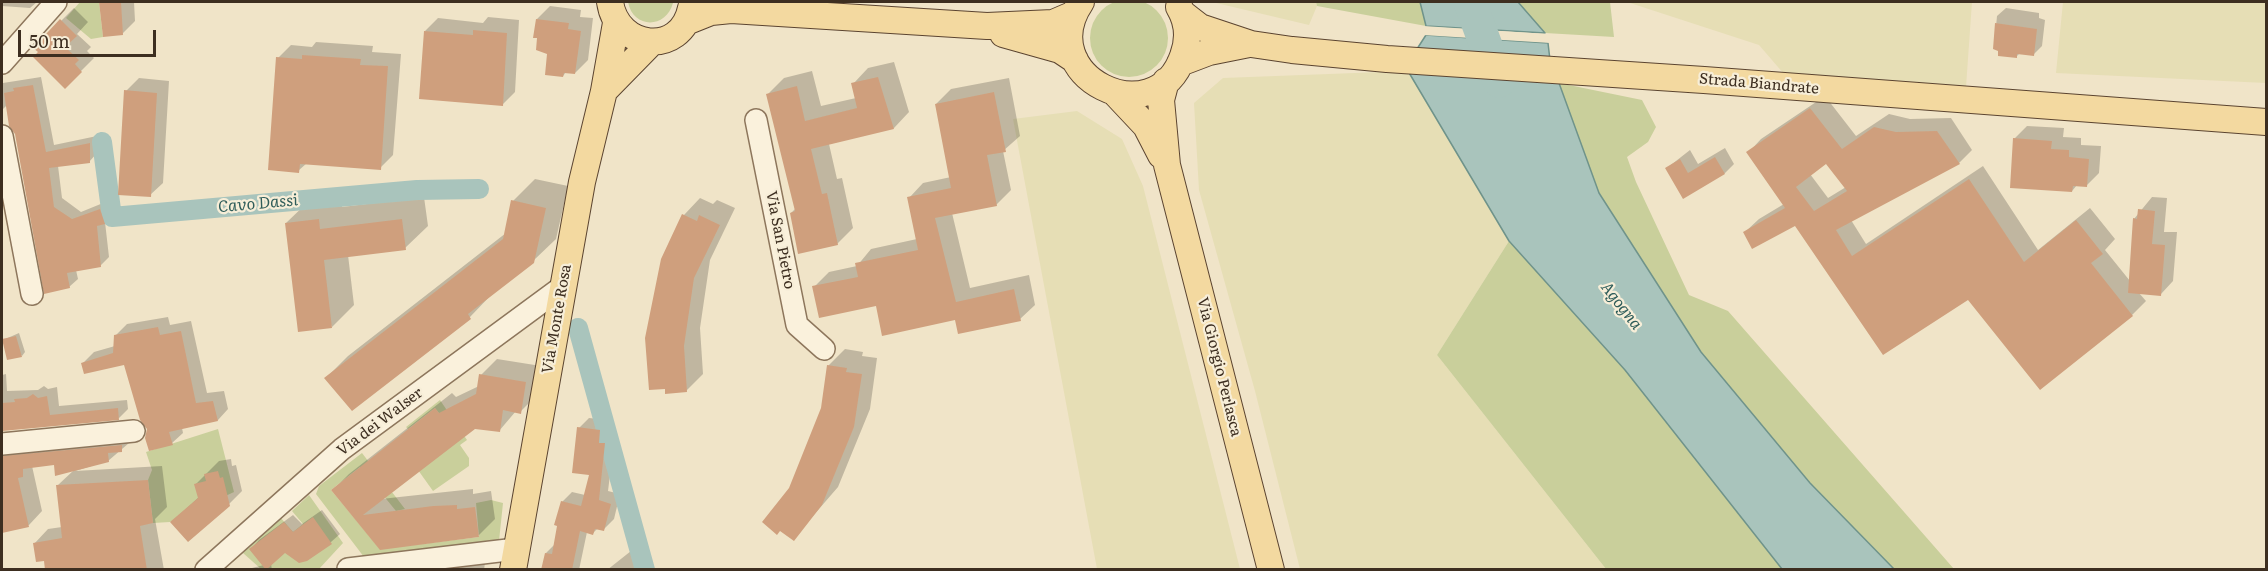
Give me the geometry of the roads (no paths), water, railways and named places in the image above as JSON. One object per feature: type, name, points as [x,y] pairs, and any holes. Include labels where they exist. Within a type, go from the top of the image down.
[{"type":"main road","points":[[753,2],[780,11]]},
{"type":"main road","points":[[604,91],[652,42],[672,36],[689,12],[780,11],[987,26],[1043,24],[1079,5]]},
{"type":"main road","points":[[1079,5],[1070,29],[1070,45],[1075,60],[1085,75],[1098,87],[1115,93]]},
{"type":"main road","name":"Strada Biandrate","points":[[1179,7],[1200,27],[1251,44],[1387,59],[2266,122]]},
{"type":"main road","name":"Via Giorgio Perlasca","points":[[1179,7],[1187,30],[1186,47],[1161,100],[1167,165],[1271,570]]},
{"type":"main road","points":[[608,10],[632,37],[652,42]]},
{"type":"main road","name":"Via Monte Rosa","points":[[515,559],[562,287],[582,182],[604,91],[608,10]]},
{"type":"main road","points":[[987,26],[1002,34],[1060,50],[1075,60]]},
{"type":"main road","name":"Strada Biandrate","points":[[1115,93],[1142,93],[1209,52],[1251,44]]},
{"type":"main road","name":"Via Giorgio Perlasca","points":[[1115,93],[1146,126],[1167,165]]},
{"type":"street","points":[[2,63],[56,2]]},
{"type":"street","name":"Via San Pietro","points":[[756,120],[797,325],[824,349]]},
{"type":"street","points":[[2,136],[32,294]]},
{"type":"street","name":"Via dei Walser","points":[[206,570],[342,449],[562,287]]},
{"type":"street","points":[[2,444],[134,431]]},
{"type":"street","name":"Via Monte Rosa","points":[[348,569],[515,559]]},
{"type":"water","points":[[1420,2],[1518,2],[1545,33],[1426,26]]},
{"type":"water","points":[[1426,35],[1548,43],[1550,60],[1415,52]]},
{"type":"water","points":[[1408,71],[1559,83],[1599,193],[1701,352],[1810,483],[1894,569],[1782,569],[1625,370],[1509,241]]},
{"type":"waterway","name":"Agogna","points":[[1470,2],[1499,81]]},
{"type":"waterway","name":"Cavo Dassi","points":[[102,142],[112,217],[417,190],[479,189]]},
{"type":"waterway","name":"Cavo Dassi","points":[[578,328],[645,570]]}]
